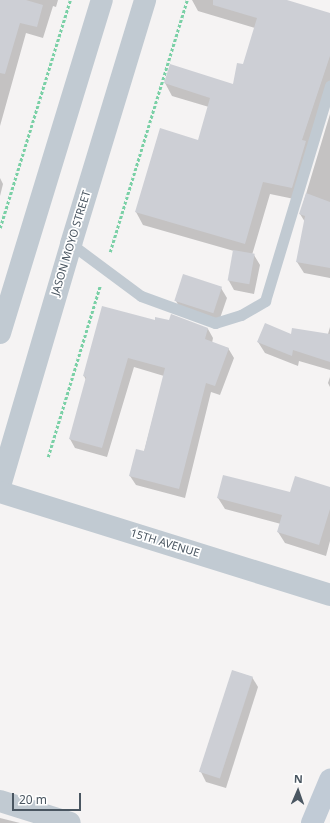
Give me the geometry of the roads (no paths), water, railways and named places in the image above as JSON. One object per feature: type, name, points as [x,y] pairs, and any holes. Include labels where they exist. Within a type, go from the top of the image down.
[{"type":"street","points":[[0,333],[102,0]]},
{"type":"street","name":"JASON MOYO STREET","points":[[0,486],[145,0]]},
{"type":"street","name":"15TH AVENUE","points":[[0,492],[330,595]]},
{"type":"street","points":[[312,823],[330,780]]},
{"type":"street","points":[[0,801],[70,823]]},
{"type":"lane","points":[[71,244],[141,296],[215,323],[241,315],[265,301],[330,86]]}]
